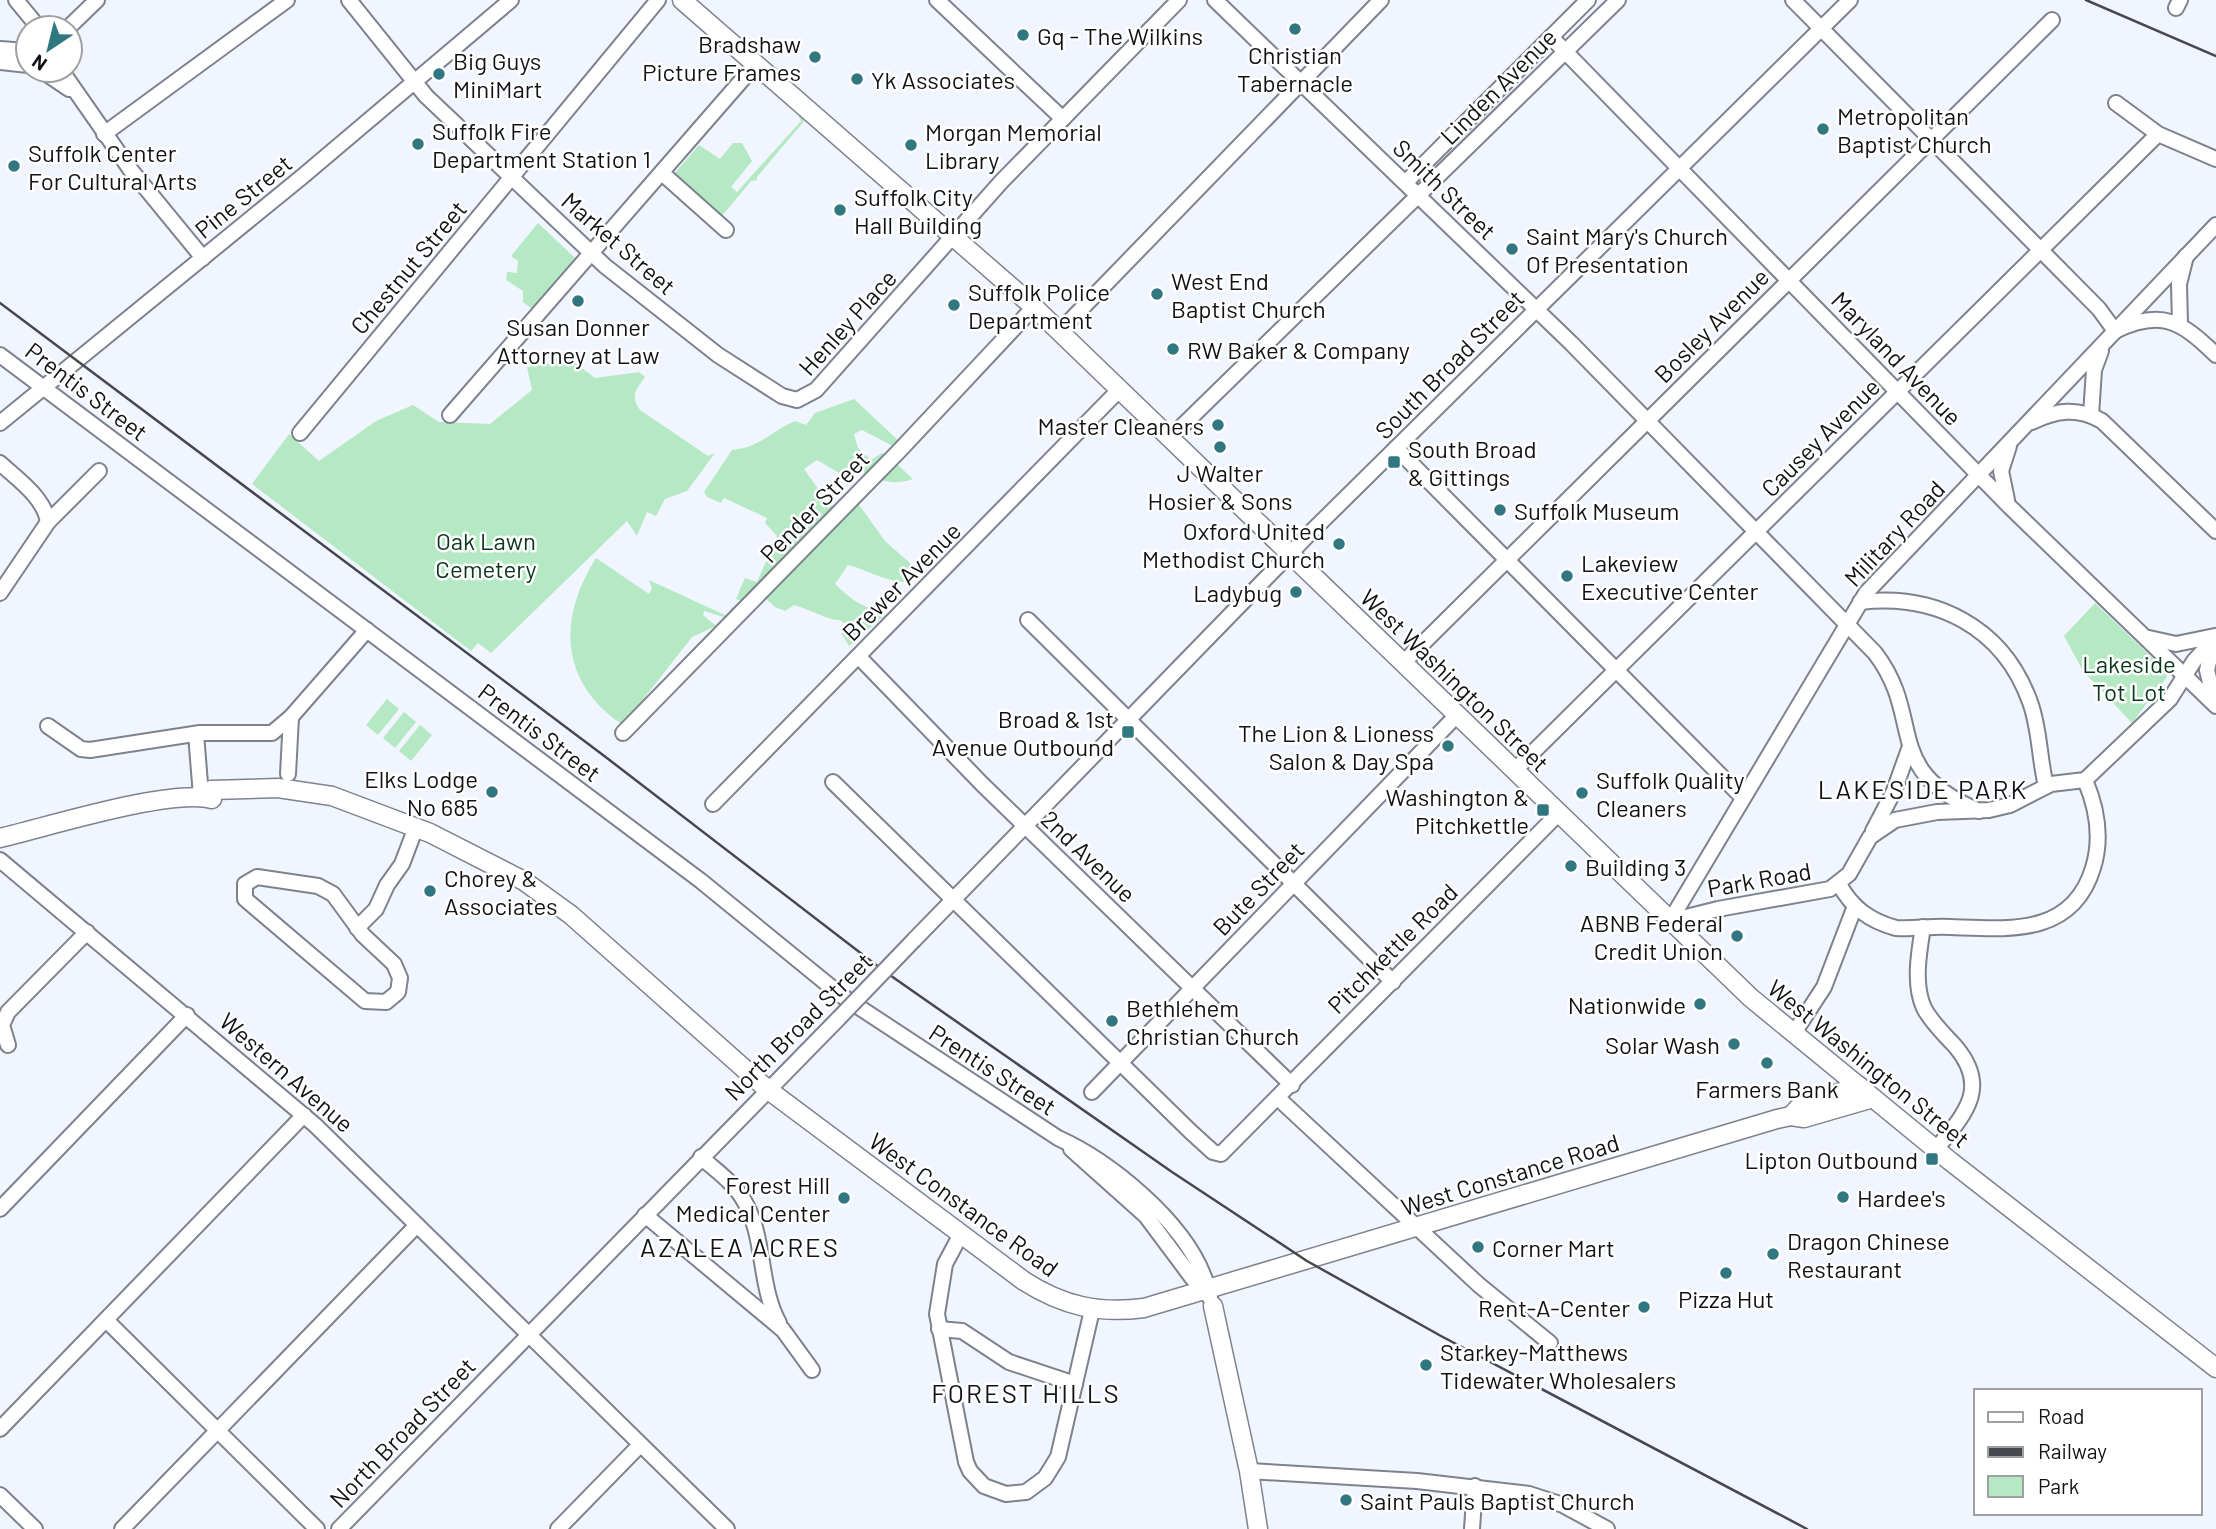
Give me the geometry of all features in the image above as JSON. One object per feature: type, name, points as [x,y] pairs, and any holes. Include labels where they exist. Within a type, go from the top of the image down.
[{"type":"main road","name":"West Washington Street","points":[[682,0],[1060,331],[1745,993],[1936,1149],[2216,1368]]},
{"type":"main road","name":"West Constance Road","points":[[0,838],[144,804],[201,796],[211,790],[278,788],[332,796],[416,827],[491,862],[551,900],[767,1089],[1041,1291],[1092,1310],[1144,1308],[1210,1299],[1418,1227],[1791,1116],[1804,1118],[1873,1098]]},
{"type":"main road","name":"West Constance Road","points":[[1791,1116],[1800,1106],[1859,1086]]},
{"type":"main road","points":[[1210,1299],[1249,1471],[1258,1529]]},
{"type":"street","points":[[16,0],[28,14]]},
{"type":"street","points":[[82,14],[97,0]]},
{"type":"street","points":[[104,134],[288,0]]},
{"type":"street","name":"Market Street","points":[[349,0],[415,83],[626,285],[718,355],[782,396],[797,400]]},
{"type":"street","name":"Pine Street","points":[[0,423],[415,83],[511,0]]},
{"type":"street","name":"Chestnut Street","points":[[300,433],[658,0]]},
{"type":"street","points":[[937,0],[1063,119]]},
{"type":"street","name":"Henley Place","points":[[797,400],[816,390],[954,236],[1179,0]]},
{"type":"street","name":"Smith Street","points":[[1215,0],[1536,310],[1875,653],[1891,676],[1902,710],[1909,749]]},
{"type":"street","points":[[1060,331],[1381,0]]},
{"type":"street","name":"Linden Avenue","points":[[1406,182],[1588,0]]},
{"type":"street","name":"Linden Avenue","points":[[1170,439],[1618,0]]},
{"type":"street","points":[[1793,0],[2099,309],[2110,336]]},
{"type":"street","name":"South Broad Street","points":[[1289,554],[1850,0]]},
{"type":"street","name":"Bosley Avenue","points":[[1403,663],[2052,20]]},
{"type":"street","name":"Maryland Avenue","points":[[1551,37],[2009,506],[2216,705]]},
{"type":"street","points":[[450,415],[755,65]]},
{"type":"street","points":[[61,84],[76,94]]},
{"type":"street","points":[[70,84],[104,134],[203,258]]},
{"type":"street","points":[[2116,103],[2158,134],[2216,159]]},
{"type":"street","name":"Causey Avenue","points":[[1514,771],[2158,134]]},
{"type":"street","points":[[662,173],[726,230]]},
{"type":"street","name":"Military Road","points":[[1670,921],[1860,602],[1897,558],[2216,225]]},
{"type":"street","points":[[2180,324],[2179,284],[2190,252],[2216,236]]},
{"type":"street","name":"Pender Street","points":[[623,733],[900,450],[1034,307]]},
{"type":"street","points":[[2091,415],[2094,370],[2110,336],[2146,320],[2180,324],[2216,355]]},
{"type":"street","name":"Prentis Street","points":[[0,355],[701,881],[851,1002],[1058,1138],[1094,1156],[1143,1195],[1191,1255],[1205,1278],[1210,1299]]},
{"type":"street","name":"Brewer Avenue","points":[[713,804],[1120,389]]},
{"type":"street","points":[[2024,426],[2057,412],[2091,415],[2102,421],[2216,531]]},
{"type":"street","points":[[2009,506],[2001,471],[2013,438]]},
{"type":"street","points":[[1396,448],[1743,798]]},
{"type":"street","points":[[0,463],[39,500],[46,510],[48,522]]},
{"type":"street","points":[[0,593],[48,522],[99,471]]},
{"type":"street","name":"North Broad Street","points":[[339,1529],[1289,554]]},
{"type":"street","points":[[1860,602],[1902,600],[1940,608],[1970,624],[1999,649],[2013,667],[2030,702],[2046,786]]},
{"type":"street","points":[[1028,620],[1393,982]]},
{"type":"street","points":[[48,726],[81,749],[90,750],[197,734],[271,733],[291,717],[367,630]]},
{"type":"street","points":[[2145,637],[2176,644],[2216,637]]},
{"type":"street","points":[[1839,884],[1854,906],[1882,924],[1896,928],[2029,926],[2066,912],[2084,890],[2095,861],[2097,822],[2085,780],[2170,699],[2185,675],[2216,637]]},
{"type":"street","points":[[2216,637],[2207,670],[2216,705]]},
{"type":"street","name":"2nd Avenue","points":[[859,657],[1024,825],[1292,1084]]},
{"type":"street","name":"Bute Street","points":[[1092,1092],[1457,715]]},
{"type":"street","points":[[288,774],[291,717]]},
{"type":"street","points":[[197,734],[201,796]]},
{"type":"street","points":[[1909,749],[1914,762],[1935,785],[1979,811]]},
{"type":"street","points":[[1870,837],[1894,791],[1909,749]]},
{"type":"street","name":"Park Road","points":[[1670,921],[1718,909],[1826,890],[1839,884],[1849,874],[1870,837],[1895,820],[1916,815],[1979,811],[2010,805],[2046,786],[2085,780]]},
{"type":"street","points":[[833,782],[1121,1063]]},
{"type":"street","name":"Pitchkettle Road","points":[[1121,1063],[1198,1139],[1216,1154],[1226,1152],[1558,814]]},
{"type":"street","points":[[357,928],[376,909],[402,864],[416,827]]},
{"type":"street","name":"Western Avenue","points":[[0,860],[304,1115],[727,1529]]},
{"type":"street","points":[[257,877],[318,886],[333,894],[357,928],[398,969],[398,992],[386,1002],[365,1000],[245,899],[243,889],[249,879],[257,877]]},
{"type":"street","points":[[1794,1033],[1824,987],[1854,906]]},
{"type":"street","points":[[1923,927],[1918,971],[1921,999],[1930,1018],[1961,1053],[1973,1087],[1964,1114],[1936,1149]]},
{"type":"street","points":[[8,1045],[2,1026],[8,1012],[87,932]]},
{"type":"street","points":[[0,1209],[187,1015]]},
{"type":"street","points":[[1279,1098],[1479,1285],[1550,1343]]},
{"type":"street","points":[[0,1429],[304,1115]]},
{"type":"street","points":[[701,1157],[734,1186],[748,1208],[769,1301],[783,1330],[812,1370]]},
{"type":"street","points":[[645,1215],[783,1330]]},
{"type":"street","points":[[122,1529],[418,1224]]},
{"type":"street","points":[[961,1234],[941,1281],[937,1299],[939,1329],[966,1462],[976,1480],[996,1492],[1027,1492],[1045,1478],[1058,1457],[1092,1310]]},
{"type":"street","points":[[739,1293],[764,1276]]},
{"type":"street","points":[[106,1320],[317,1529]]},
{"type":"street","points":[[939,1329],[962,1331],[1009,1362],[1075,1384]]},
{"type":"street","points":[[558,1529],[640,1445]]},
{"type":"street","points":[[1249,1471],[1475,1486],[1546,1498],[1607,1529]]},
{"type":"street","points":[[1472,1529],[1475,1486]]},
{"type":"street","points":[[0,1495],[35,1529]]},
{"type":"green space","points":[[798,115],[805,120],[757,180],[751,181],[721,217],[673,175],[699,145],[720,159],[733,143],[742,143],[752,161],[731,187],[737,192],[801,121]]},
{"type":"green space","points":[[538,223],[575,258],[532,309],[523,302],[523,291],[506,280],[507,272],[517,273],[518,261],[511,256]]},
{"type":"green space","name":"Oak Lawn Cemetery","points":[[561,352],[595,378],[639,372],[645,377],[635,393],[635,401],[640,410],[708,456],[715,453],[687,491],[665,499],[656,516],[647,512],[637,536],[627,521],[491,653],[478,643],[471,651],[252,484],[289,434],[319,461],[376,421],[413,405],[439,422],[490,424],[532,390],[527,367],[551,363]]},
{"type":"green space","points":[[854,399],[900,442],[893,446],[862,430],[854,434],[858,448],[871,460],[882,453],[887,455],[913,479],[896,482],[880,480],[852,463],[841,474],[817,460],[804,469],[829,504],[846,511],[857,502],[885,541],[920,572],[915,579],[908,582],[888,579],[848,565],[835,584],[857,602],[882,609],[885,615],[849,646],[841,633],[846,631],[845,624],[840,620],[830,619],[794,605],[785,611],[775,607],[763,596],[742,601],[736,599],[745,578],[757,582],[777,536],[765,523],[767,518],[724,498],[721,503],[707,497],[704,492],[732,450],[758,443],[795,421],[806,425],[815,413]]},
{"type":"green space","points":[[596,558],[649,594],[652,588],[649,580],[727,616],[732,607],[735,609],[727,618],[704,611],[703,615],[716,626],[692,637],[623,725],[602,708],[586,689],[576,669],[571,648],[575,603]]},
{"type":"green space","name":"Lakeside Tot Lot","points":[[2095,603],[2165,670],[2167,677],[2132,723],[2083,671],[2064,636]]},
{"type":"green space","points":[[387,699],[399,709],[378,735],[366,725]]},
{"type":"green space","points":[[404,712],[416,722],[395,748],[383,738]]},
{"type":"green space","points":[[420,725],[432,735],[411,761],[399,751]]},
{"type":"railway","points":[[2086,0],[2216,56]]},
{"type":"railway","points":[[0,303],[603,755],[884,971],[1172,1172],[1307,1261],[1441,1336],[1807,1529]]},
{"type":"place","name":"Christian Tabernacle","points":[[1295,29]]},
{"type":"place","name":"Gq - The Wilkins","points":[[1023,35]]},
{"type":"place","name":"Bradshaw Picture Frames","points":[[815,57]]},
{"type":"place","name":"Big Guys MiniMart","points":[[439,74]]},
{"type":"place","name":"Yk Associates","points":[[857,79]]},
{"type":"place","name":"Metropolitan Baptist Church","points":[[1823,129]]},
{"type":"place","name":"Suffolk Fire Department Station 1","points":[[418,144]]},
{"type":"place","name":"Morgan Memorial Library","points":[[911,145]]},
{"type":"place","name":"Suffolk Center For Cultural Arts","points":[[14,166]]},
{"type":"place","name":"Suffolk City Hall Building","points":[[840,210]]},
{"type":"place","name":"Saint Mary's Church Of Presentation","points":[[1512,249]]},
{"type":"place","name":"West End Baptist Church","points":[[1157,294]]},
{"type":"place","name":"Susan Donner Attorney at Law","points":[[578,301]]},
{"type":"place","name":"Suffolk Police Department","points":[[954,305]]},
{"type":"place","name":"RW Baker & Company","points":[[1173,349]]},
{"type":"place","name":"Master Cleaners","points":[[1218,425]]},
{"type":"place","name":"J Walter Hosier & Sons","points":[[1220,447]]},
{"type":"place","name":"South Broad & Gittings","points":[[1394,462]]},
{"type":"place","name":"Suffolk Museum","points":[[1500,510]]},
{"type":"place","name":"Oxford United Methodist Church","points":[[1339,544]]},
{"type":"place","name":"Lakeview Executive Center","points":[[1567,576]]},
{"type":"place","name":"Ladybug","points":[[1296,592]]},
{"type":"place","name":"Broad & 1st Avenue Outbound","points":[[1128,732]]},
{"type":"place","name":"The Lion & Lioness Salon & Day Spa","points":[[1448,746]]},
{"type":"place","name":"Elks Lodge No 685","points":[[492,792]]},
{"type":"place","name":"Suffolk Quality Cleaners","points":[[1582,793]]},
{"type":"place","name":"Washington & Pitchkettle","points":[[1543,810]]},
{"type":"place","name":"Building 3","points":[[1571,866]]},
{"type":"place","name":"Chorey & Associates","points":[[430,891]]},
{"type":"place","name":"ABNB Federal Credit Union","points":[[1737,936]]},
{"type":"place","name":"Nationwide","points":[[1700,1004]]},
{"type":"place","name":"Bethlehem Christian Church","points":[[1112,1021]]},
{"type":"place","name":"Solar Wash","points":[[1734,1044]]},
{"type":"place","name":"Farmers Bank","points":[[1767,1063]]},
{"type":"place","name":"Lipton Outbound","points":[[1932,1159]]},
{"type":"place","name":"Hardee's","points":[[1843,1197]]},
{"type":"place","name":"Forest Hill Medical Center","points":[[844,1198]]},
{"type":"place","name":"Corner Mart","points":[[1478,1247]]},
{"type":"place","name":"Dragon Chinese Restaurant","points":[[1773,1254]]},
{"type":"place","name":"Pizza Hut","points":[[1726,1273]]},
{"type":"place","name":"Rent-A-Center","points":[[1644,1307]]},
{"type":"place","name":"Starkey-Matthews Tidewater Wholesalers","points":[[1426,1365]]},
{"type":"place","name":"Saint Pauls Baptist Church","points":[[1346,1500]]},
{"type":"district","name":"LAKESIDE PARK","points":[[1923,788]]},
{"type":"district","name":"AZALEA ACRES","points":[[740,1246]]},
{"type":"district","name":"FOREST HILLS","points":[[1026,1392]]}]
